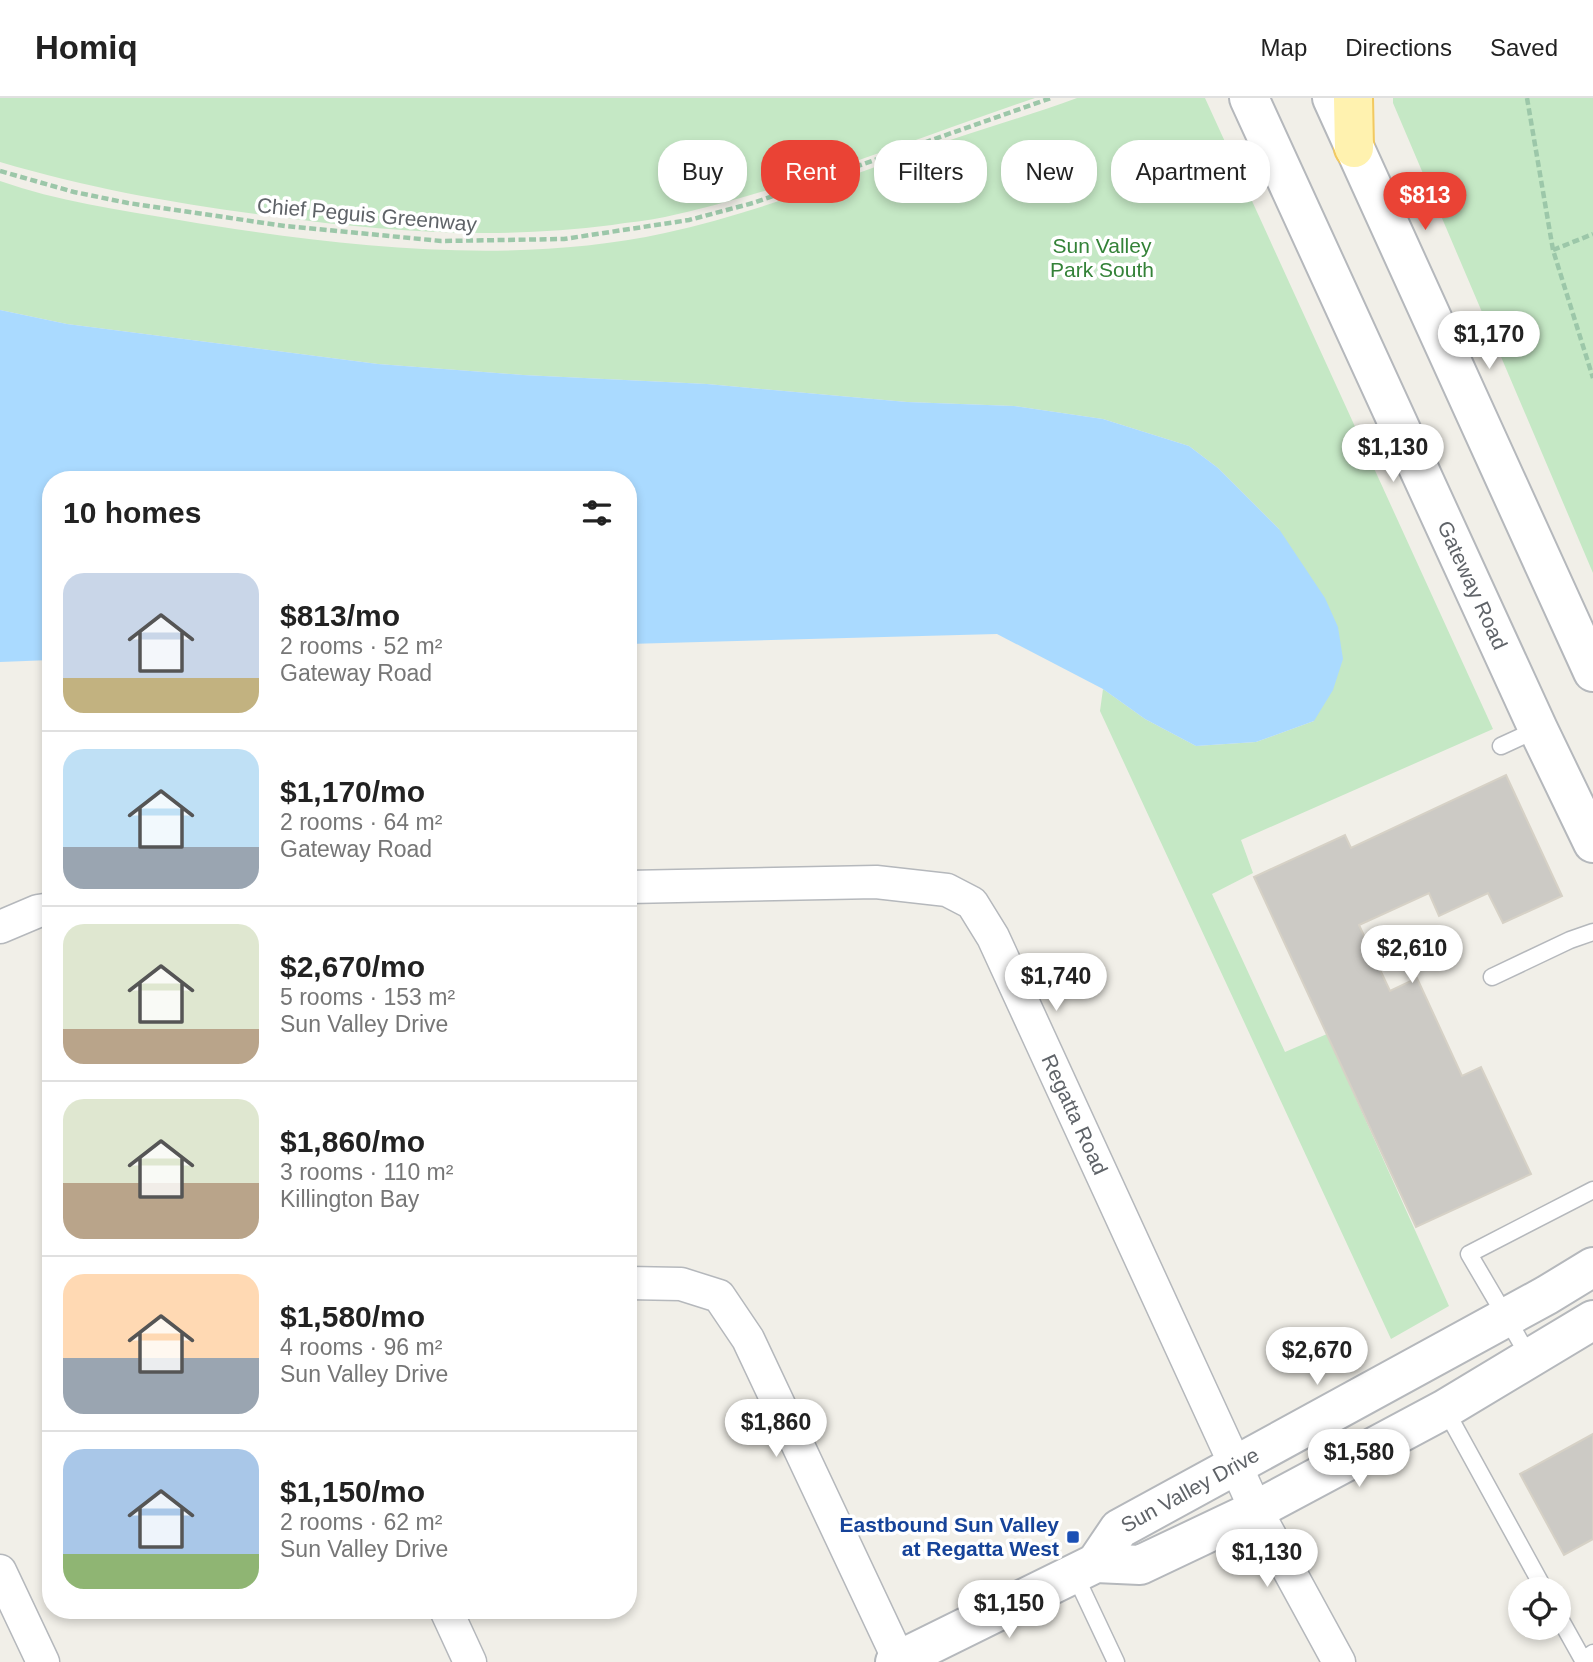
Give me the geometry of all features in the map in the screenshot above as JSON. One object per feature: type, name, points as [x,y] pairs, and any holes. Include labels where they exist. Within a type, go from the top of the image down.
[{"type":"main road","points":[[1353,98],[1354,148]]},
{"type":"street","name":"Gateway Road","points":[[1249,98],[1538,729],[1593,843]]},
{"type":"street","points":[[1332,98],[1593,672]]},
{"type":"street","name":"Regatta Road","points":[[637,887],[876,882],[947,890],[972,903],[993,937],[1246,1488],[1339,1662]]},
{"type":"street","points":[[0,927],[42,910]]},
{"type":"street","name":"Sun Valley Drive","points":[[1246,1488],[1506,1317],[1593,1267]]},
{"type":"street","points":[[637,1283],[681,1284],[719,1296],[748,1339],[898,1661],[1085,1569]]},
{"type":"street","name":"Sun Valley Drive","points":[[1085,1569],[1119,1529],[1246,1488],[1445,1409],[1593,1320]]},
{"type":"street","points":[[0,1571],[43,1662]]},
{"type":"street","points":[[450,1619],[470,1662]]},
{"type":"lane","points":[[1501,746],[1538,729]]},
{"type":"lane","points":[[1492,977],[1593,932]]},
{"type":"lane","points":[[1530,1359],[1469,1254],[1593,1190]]},
{"type":"lane","points":[[1445,1409],[1537,1577]]},
{"type":"lane","points":[[1085,1569],[1115,1662]]},
{"type":"lane","points":[[1571,1638],[1583,1660],[1593,1653]]},
{"type":"path","name":"Chief Peguis Greenway","points":[[0,172],[128,203],[285,226],[442,242],[564,240],[689,220],[752,202],[1051,98]]},
{"type":"path","points":[[1527,98],[1553,250],[1593,378]]},
{"type":"path","points":[[1553,250],[1593,234]]},
{"type":"green space","points":[[0,98],[1035,98],[917,140],[874,140],[874,155],[860,160],[860,140],[761,140],[761,191],[747,196],[747,140],[658,140],[658,203],[722,203],[658,218],[569,230],[442,232],[314,222],[135,195],[0,162]]},
{"type":"green space","name":"Sun Valley Park South","points":[[1077,98],[1205,98],[1224,140],[1111,140],[1111,203],[1253,203],[1493,729],[1241,840],[1253,873],[1212,894],[1285,1052],[1327,1034],[1449,1306],[1391,1339],[1100,711],[1103,689],[1145,719],[1196,746],[1256,742],[1314,721],[1279,529],[1218,468],[1189,446],[1103,419],[1014,406],[907,402],[707,384],[523,375],[378,364],[67,324],[0,310],[0,181],[88,204],[299,238],[422,249],[545,249],[606,243],[665,233],[772,203],[860,203],[860,172],[874,167],[874,203],[987,203],[987,140],[951,140]]},
{"type":"green space","points":[[1393,98],[1593,98],[1593,573],[1393,103]]},
{"type":"water","points":[[0,310],[67,324],[378,364],[523,375],[707,384],[907,402],[1014,406],[1103,419],[1189,446],[1218,468],[1279,529],[1325,598],[1338,627],[1343,659],[1333,690],[1314,721],[1256,742],[1196,746],[1145,719],[1103,689],[997,634],[637,644],[637,471],[42,471],[42,660],[0,662]]},
{"type":"building","points":[[1506,775],[1562,896],[1503,923],[1488,893],[1439,916],[1429,893],[1359,925],[1390,991],[1417,978],[1462,1076],[1481,1067],[1531,1174],[1416,1227],[1254,877],[1345,835],[1351,848]]},
{"type":"building","points":[[1593,1434],[1593,1539],[1564,1555],[1520,1474]]},
{"type":"place","name":"Eastbound Sun Valley at Regatta West","points":[[1073,1537]]}]
